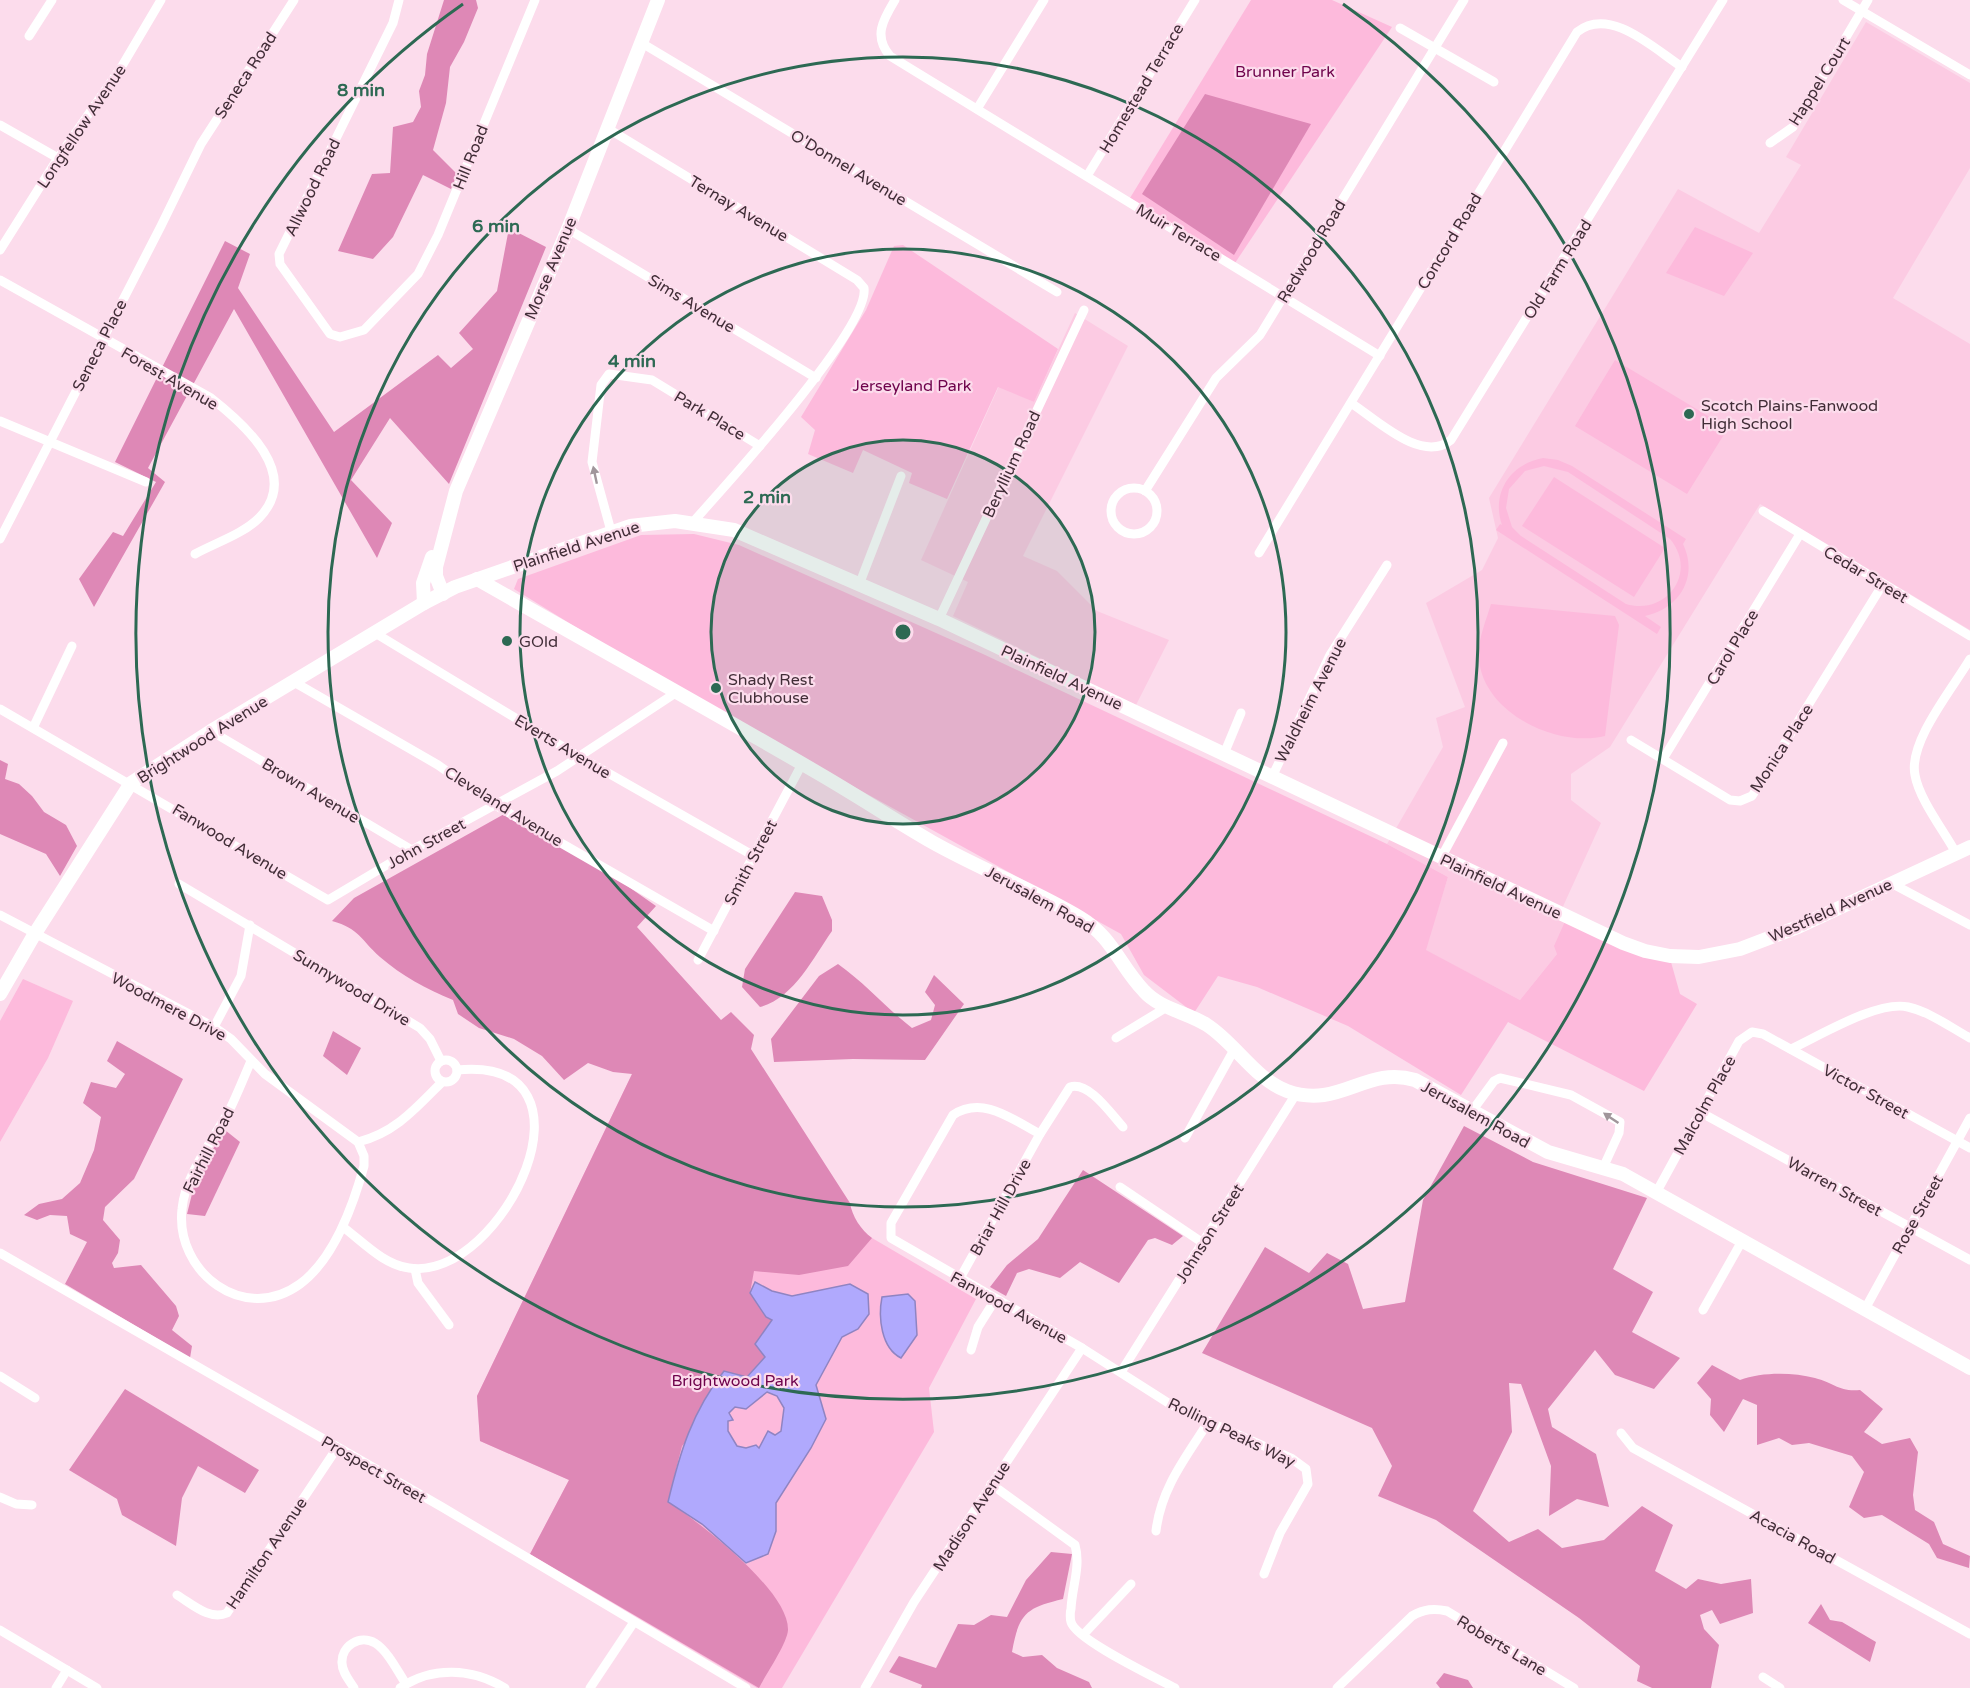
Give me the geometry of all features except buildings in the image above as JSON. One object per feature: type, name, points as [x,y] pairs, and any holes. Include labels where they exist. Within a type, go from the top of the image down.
[{"type":"street","points":[[29,36],[52,0]]},
{"type":"street","name":"Longfellow Avenue","points":[[0,250],[58,158],[122,66],[161,0]]},
{"type":"street","name":"Seneca Road","points":[[197,151],[294,0]]},
{"type":"street","name":"Allwood Road","points":[[364,330],[340,337],[330,334],[280,264],[279,254],[393,23],[399,0]]},
{"type":"street","name":"Hill Road","points":[[364,330],[418,273],[428,255],[535,0]]},
{"type":"street","name":"Morse Avenue","points":[[443,594],[436,576],[442,536],[456,491],[568,229],[658,0]]},
{"type":"street","name":"Muir Terrace","points":[[895,0],[881,25],[880,37],[884,49],[890,56],[1380,356]]},
{"type":"street","points":[[977,109],[1044,0]]},
{"type":"street","name":"Homestead Terrace","points":[[1087,176],[1195,0]]},
{"type":"street","name":"Redwood Road","points":[[1145,491],[1216,378],[1260,335],[1464,0]]},
{"type":"street","name":"Old Farm Road","points":[[1351,403],[1422,448],[1438,448],[1451,440],[1723,0]]},
{"type":"street","points":[[1843,0],[1970,75]]},
{"type":"street","name":"Happel Court","points":[[1770,143],[1782,137],[1793,127],[1869,0]]},
{"type":"street","name":"Concord Road","points":[[1258,553],[1577,32],[1589,24],[1610,23],[1682,67]]},
{"type":"street","points":[[1400,28],[1494,82]]},
{"type":"street","name":"O'Donnel Avenue","points":[[640,42],[1057,292]]},
{"type":"street","points":[[0,125],[58,158]]},
{"type":"street","name":"Ternay Avenue","points":[[607,128],[857,279],[865,293],[861,305],[816,378]]},
{"type":"street","name":"Seneca Place","points":[[0,539],[161,226],[197,151]]},
{"type":"street","name":"Sims Avenue","points":[[568,229],[816,378]]},
{"type":"street","name":"Forest Avenue","points":[[0,280],[211,398],[247,430],[268,458],[274,484],[266,509],[251,525],[195,554]]},
{"type":"street","name":"Beryllium Road","points":[[939,619],[1084,310]]},
{"type":"street","name":"Park Place","points":[[611,531],[592,462],[601,385],[609,374],[652,380],[760,446]]},
{"type":"street","points":[[693,522],[816,378]]},
{"type":"street","points":[[0,422],[146,482]]},
{"type":"street","points":[[859,585],[902,476]]},
{"type":"street","points":[[1126,489],[1145,491],[1156,506],[1155,520],[1141,533],[1123,531],[1113,521],[1113,502],[1126,489]]},
{"type":"street","name":"Cedar Street","points":[[1763,511],[1970,636]]},
{"type":"street","name":"Plainfield Avenue","points":[[424,603],[477,579],[611,531],[654,522],[693,522],[751,536],[939,619],[1273,775],[1441,858],[1623,943],[1645,951],[1685,957]]},
{"type":"street","name":"Carol Place","points":[[1663,759],[1800,534]]},
{"type":"street","name":"Morse Avenue","points":[[424,603],[423,583],[436,545],[442,536]]},
{"type":"street","name":"Waldheim Avenue","points":[[1273,775],[1330,655],[1387,565]]},
{"type":"street","name":"Jerusalem Road","points":[[477,579],[802,764],[934,843],[1079,917],[1107,938],[1145,993],[1167,1007],[1203,1023],[1235,1048],[1270,1082],[1296,1094],[1329,1096],[1373,1079],[1401,1077],[1422,1083],[1548,1152],[1623,1174],[1970,1368]]},
{"type":"street","name":"Monica Place","points":[[1631,740],[1730,800],[1740,801],[1752,796],[1884,584]]},
{"type":"street","name":"Brightwood Avenue","points":[[0,994],[33,935],[131,783],[211,731],[424,603]]},
{"type":"street","name":"Everts Avenue","points":[[375,633],[580,757],[754,856]]},
{"type":"street","points":[[33,728],[72,646]]},
{"type":"street","points":[[1956,853],[1919,788],[1914,763],[1919,743],[1970,659]]},
{"type":"street","name":"Cleveland Avenue","points":[[294,682],[438,765],[495,805],[714,931]]},
{"type":"street","name":"John Street","points":[[328,900],[412,850],[580,757],[677,692]]},
{"type":"street","name":"Fanwood Avenue","points":[[0,708],[328,900]]},
{"type":"street","points":[[1224,754],[1241,712]]},
{"type":"street","name":"Brown Avenue","points":[[211,731],[412,850]]},
{"type":"street","points":[[1441,858],[1503,743]]},
{"type":"street","name":"Smith Street","points":[[698,960],[802,764]]},
{"type":"street","name":"Westfield Avenue","points":[[1685,957],[1740,949],[1798,927],[1970,847]]},
{"type":"street","points":[[1891,883],[1970,925]]},
{"type":"street","name":"Sunnywood Drive","points":[[178,884],[420,1028],[430,1039],[441,1061]]},
{"type":"street","name":"Woodmere Drive","points":[[0,915],[33,935],[214,1027],[231,1039],[251,1061],[278,1084],[358,1142]]},
{"type":"street","points":[[214,1027],[241,976],[250,926]]},
{"type":"street","points":[[1791,1049],[1876,1010],[1897,1006],[1918,1010],[1970,1038]]},
{"type":"street","points":[[1116,1038],[1167,1007]]},
{"type":"street","name":"Malcolm Place","points":[[1656,1193],[1743,1036],[1752,1032],[1763,1034]]},
{"type":"street","name":"Victor Street","points":[[1763,1034],[1970,1148]]},
{"type":"street","points":[[1185,1138],[1235,1048]]},
{"type":"street","name":"Fairhill Road","points":[[251,1061],[185,1193],[182,1228],[193,1262],[210,1282],[226,1292],[248,1298],[271,1297],[286,1292],[305,1280],[343,1227]]},
{"type":"street","points":[[442,1082],[436,1077],[435,1070],[441,1061],[452,1061],[457,1070]]},
{"type":"street","points":[[479,1068],[491,1070],[518,1086],[532,1112],[535,1127],[533,1150],[515,1192],[492,1227],[480,1239],[454,1256],[415,1269],[392,1264],[343,1227],[364,1166],[364,1156],[358,1142],[379,1136],[397,1126],[442,1082],[453,1080],[457,1070],[479,1068]]},
{"type":"street","points":[[1472,1111],[1494,1081],[1500,1078],[1571,1095],[1620,1122],[1619,1133],[1603,1168]]},
{"type":"street","name":"Briar Hill Drive","points":[[959,1280],[1066,1091],[1075,1086],[1086,1089],[1123,1126]]},
{"type":"street","name":"Johnson Street","points":[[1121,1372],[1296,1094]]},
{"type":"street","name":"Fanwood Avenue","points":[[1040,1134],[982,1107],[966,1108],[953,1115],[891,1223],[890,1234],[895,1243],[1121,1372]]},
{"type":"street","name":"Warren Street","points":[[1700,1112],[1970,1260]]},
{"type":"street","name":"Rose Street","points":[[1865,1309],[1970,1118]]},
{"type":"street","points":[[1120,1187],[1203,1243]]},
{"type":"street","points":[[1703,1310],[1742,1241]]},
{"type":"street","name":"Prospect Street","points":[[0,1253],[746,1688]]},
{"type":"street","points":[[415,1269],[418,1283],[449,1324]]},
{"type":"street","points":[[971,1350],[978,1327],[994,1300]]},
{"type":"street","name":"Madison Avenue","points":[[866,1688],[914,1602],[1082,1348]]},
{"type":"street","name":"Rolling Peaks Way","points":[[1121,1372],[1173,1406],[1291,1458],[1306,1469],[1309,1476],[1306,1490],[1280,1533],[1264,1574]]},
{"type":"street","points":[[0,1376],[35,1398]]},
{"type":"street","points":[[1156,1531],[1158,1510],[1167,1486],[1209,1421]]},
{"type":"street","name":"Acacia Road","points":[[1621,1433],[1632,1448],[1970,1634]]},
{"type":"street","name":"Hamilton Avenue","points":[[177,1595],[211,1615],[227,1613],[337,1448]]},
{"type":"street","points":[[991,1484],[1075,1545],[1078,1556],[1071,1623],[1098,1647],[1175,1688]]},
{"type":"street","points":[[0,1497],[16,1504],[32,1505]]},
{"type":"street","points":[[1083,1635],[1131,1584]]},
{"type":"street","name":"Roberts Lane","points":[[1337,1688],[1405,1622],[1427,1610],[1447,1611],[1574,1688]]},
{"type":"street","points":[[590,1688],[634,1622]]},
{"type":"street","points":[[0,1630],[97,1688]]},
{"type":"street","points":[[354,1688],[343,1668],[343,1655],[351,1644],[362,1640],[369,1641],[380,1648],[404,1686],[426,1675],[457,1672],[478,1676],[505,1688]]},
{"type":"street","points":[[56,1688],[67,1670]]},
{"type":"street","points":[[1763,1677],[1780,1688]]},
{"type":"shaded area","name":"Scotch Plains-Fanwood High School","points":[[1866,22],[1970,83],[1970,168],[1893,298],[1970,344],[1970,630],[1760,504],[1610,747],[1571,774],[1571,800],[1601,823],[1560,913],[1567,917],[1557,954],[1520,1000],[1425,950],[1448,877],[1387,844],[1443,747],[1436,718],[1465,707],[1426,603],[1482,570],[1498,538],[1489,498],[1678,189],[1759,233],[1801,165],[1786,157]]},
{"type":"shaded area","points":[[1075,313],[1128,346],[1023,556],[1057,571],[1097,611],[1169,640],[1136,705],[953,616],[968,582],[921,560],[999,386],[1034,402]]},
{"type":"shaded area","points":[[755,1282],[772,1291],[792,1296],[850,1284],[868,1294],[869,1314],[858,1329],[842,1337],[816,1385],[826,1419],[811,1448],[776,1503],[776,1531],[768,1554],[746,1563],[702,1524],[668,1502],[688,1433],[713,1386],[724,1371],[747,1377],[765,1357],[755,1344],[772,1320],[766,1317],[750,1293]],"holes":[[[767,1392],[777,1396],[784,1408],[781,1431],[775,1435],[768,1431],[759,1448],[756,1445],[746,1448],[737,1446],[728,1431],[728,1421],[733,1420],[729,1413],[735,1407],[746,1409]]]},
{"type":"shaded area","points":[[908,1294],[915,1301],[917,1335],[901,1358],[894,1353],[885,1340],[882,1331],[881,1305],[882,1297]]},
{"type":"green space","points":[[444,0],[476,0],[478,8],[464,42],[450,67],[446,103],[433,150],[457,174],[451,189],[423,175],[393,237],[373,259],[338,251],[372,174],[390,173],[393,127],[413,122],[421,107],[419,91],[425,75],[427,54]]},
{"type":"green space","name":"Brunner Park","points":[[1251,0],[1332,0],[1392,27],[1235,263],[1130,198]]},
{"type":"green space","points":[[1205,94],[1311,124],[1234,255],[1142,194]]},
{"type":"green space","points":[[1695,227],[1753,253],[1724,296],[1666,273]]},
{"type":"green space","points":[[509,228],[546,247],[449,484],[390,418],[351,480],[392,523],[377,558],[234,309],[148,468],[165,482],[94,607],[79,579],[113,532],[123,536],[156,482],[115,462],[225,241],[250,254],[238,288],[334,432],[438,355],[451,368],[473,349],[459,333],[497,291]]},
{"type":"green space","name":"Jerseyland Park","points":[[903,245],[1058,349],[1034,402],[998,387],[947,499],[909,483],[912,473],[863,450],[853,473],[808,454],[815,430],[801,417],[866,310],[894,246]]},
{"type":"green space","points":[[1615,360],[1728,428],[1687,494],[1575,426]]},
{"type":"green space","points":[[1543,458],[1558,460],[1572,466],[1686,539],[1683,544],[1689,568],[1683,590],[1668,606],[1645,616],[1661,627],[1657,634],[1496,530],[1500,524],[1502,525],[1499,513],[1501,491],[1513,473],[1531,461]],"holes":[[[1544,466],[1568,472],[1670,539],[1678,552],[1681,565],[1674,588],[1665,597],[1654,604],[1641,606],[1626,604],[1521,536],[1512,527],[1506,508],[1509,489],[1525,471]]]},
{"type":"green space","points":[[1554,477],[1665,548],[1634,597],[1522,526]]},
{"type":"green space","points":[[694,534],[739,545],[983,654],[1387,844],[1448,877],[1426,950],[1520,1000],[1557,954],[1554,946],[1567,917],[1671,962],[1680,994],[1697,1004],[1644,1091],[1508,1022],[1461,1095],[1348,1026],[1257,987],[1218,976],[1194,1013],[1144,975],[1121,934],[673,687],[514,589],[518,579],[641,535]]},
{"type":"green space","points":[[1491,604],[1615,616],[1619,625],[1605,736],[1566,737],[1545,731],[1508,710],[1494,696],[1484,678],[1479,659],[1482,631]]},
{"type":"green space","points":[[0,760],[8,764],[5,779],[19,784],[44,812],[66,825],[77,846],[60,876],[46,854],[0,834]]},
{"type":"green space","name":"Brightwood Park","points":[[506,813],[626,885],[656,906],[637,927],[721,1020],[731,1012],[754,1035],[751,1049],[850,1203],[858,1222],[872,1238],[848,1266],[799,1275],[754,1271],[750,1293],[772,1320],[765,1357],[682,1446],[668,1501],[720,1541],[759,1577],[784,1614],[788,1630],[787,1636],[759,1688],[530,1554],[569,1480],[480,1441],[477,1396],[632,1074],[613,1072],[588,1063],[564,1080],[542,1056],[514,1039],[479,1028],[458,1014],[453,1000],[406,976],[388,964],[354,931],[332,921],[354,898]]},
{"type":"green space","points":[[795,892],[822,896],[832,920],[832,931],[793,986],[772,1002],[760,1007],[742,987],[745,969]]},
{"type":"green space","points":[[838,964],[912,1028],[931,1020],[935,1005],[925,992],[934,975],[964,1004],[925,1060],[853,1059],[774,1062],[771,1039],[819,976]]},
{"type":"green space","points":[[23,979],[73,1001],[48,1058],[0,1142],[0,1021]]},
{"type":"green space","points":[[333,1031],[361,1048],[347,1075],[323,1056]]},
{"type":"green space","points":[[117,1041],[183,1079],[134,1179],[105,1207],[103,1220],[120,1240],[118,1253],[112,1263],[114,1268],[141,1265],[176,1306],[179,1316],[172,1330],[192,1346],[190,1358],[65,1284],[87,1242],[70,1234],[67,1216],[50,1215],[37,1220],[24,1215],[39,1204],[62,1199],[80,1183],[94,1150],[101,1117],[83,1103],[91,1082],[116,1088],[125,1074],[107,1061]]},
{"type":"green space","name":"Brightwood Park","points":[[632,1074],[872,1238],[976,1299],[929,1388],[934,1432],[782,1688],[757,1688],[530,1554],[569,1480],[480,1441],[477,1396]]},
{"type":"green space","points":[[1464,1126],[1533,1162],[1647,1198],[1613,1269],[1653,1292],[1632,1332],[1680,1358],[1654,1389],[1615,1375],[1595,1350],[1548,1409],[1552,1427],[1596,1454],[1609,1507],[1577,1499],[1549,1516],[1551,1466],[1521,1384],[1509,1383],[1512,1432],[1473,1511],[1509,1542],[1538,1529],[1562,1548],[1604,1540],[1642,1506],[1673,1525],[1655,1571],[1686,1589],[1698,1579],[1721,1584],[1751,1579],[1753,1613],[1720,1624],[1712,1610],[1700,1615],[1704,1629],[1719,1645],[1711,1688],[1652,1688],[1637,1681],[1640,1666],[1579,1618],[1436,1520],[1378,1496],[1392,1466],[1372,1428],[1202,1353],[1265,1247],[1309,1273],[1327,1253],[1348,1264],[1363,1309],[1405,1302],[1423,1200]]},
{"type":"green space","points":[[225,1130],[240,1142],[205,1216],[187,1214],[197,1174]]},
{"type":"green space","points":[[1083,1170],[1183,1236],[1172,1245],[1155,1238],[1148,1240],[1119,1283],[1080,1262],[1060,1278],[1029,1269],[1017,1273],[1006,1296],[990,1287],[1007,1265],[1038,1239]]},
{"type":"green space","points":[[1712,1365],[1740,1380],[1767,1374],[1797,1375],[1822,1380],[1847,1390],[1860,1390],[1883,1409],[1864,1432],[1882,1444],[1910,1438],[1918,1452],[1913,1495],[1915,1510],[1934,1522],[1943,1544],[1970,1556],[1969,1568],[1937,1558],[1929,1544],[1882,1515],[1864,1518],[1849,1507],[1864,1472],[1852,1456],[1809,1443],[1792,1445],[1779,1438],[1757,1445],[1757,1405],[1743,1399],[1724,1432],[1710,1415],[1711,1399],[1697,1383]]},
{"type":"green space","points":[[125,1389],[259,1470],[245,1493],[198,1466],[182,1498],[176,1546],[122,1515],[117,1499],[69,1470]]},
{"type":"green space","points":[[1051,1552],[1072,1554],[1063,1599],[1032,1609],[1026,1614],[1021,1620],[1012,1652],[1023,1657],[1042,1655],[1057,1668],[1089,1682],[1092,1688],[921,1688],[922,1685],[889,1672],[899,1656],[936,1668],[958,1624],[974,1625],[991,1615],[1007,1617],[1026,1580]]},
{"type":"green space","points":[[1821,1604],[1830,1620],[1842,1622],[1876,1642],[1870,1662],[1808,1623]]},
{"type":"green space","points":[[1444,1673],[1468,1680],[1473,1688],[1440,1688],[1436,1683]]},
{"type":"place","name":"Scotch Plains-Fanwood High School","points":[[1689,414]]},
{"type":"place","name":"GOld","points":[[507,641]]},
{"type":"place","name":"Shady Rest Clubhouse","points":[[716,688]]}]
